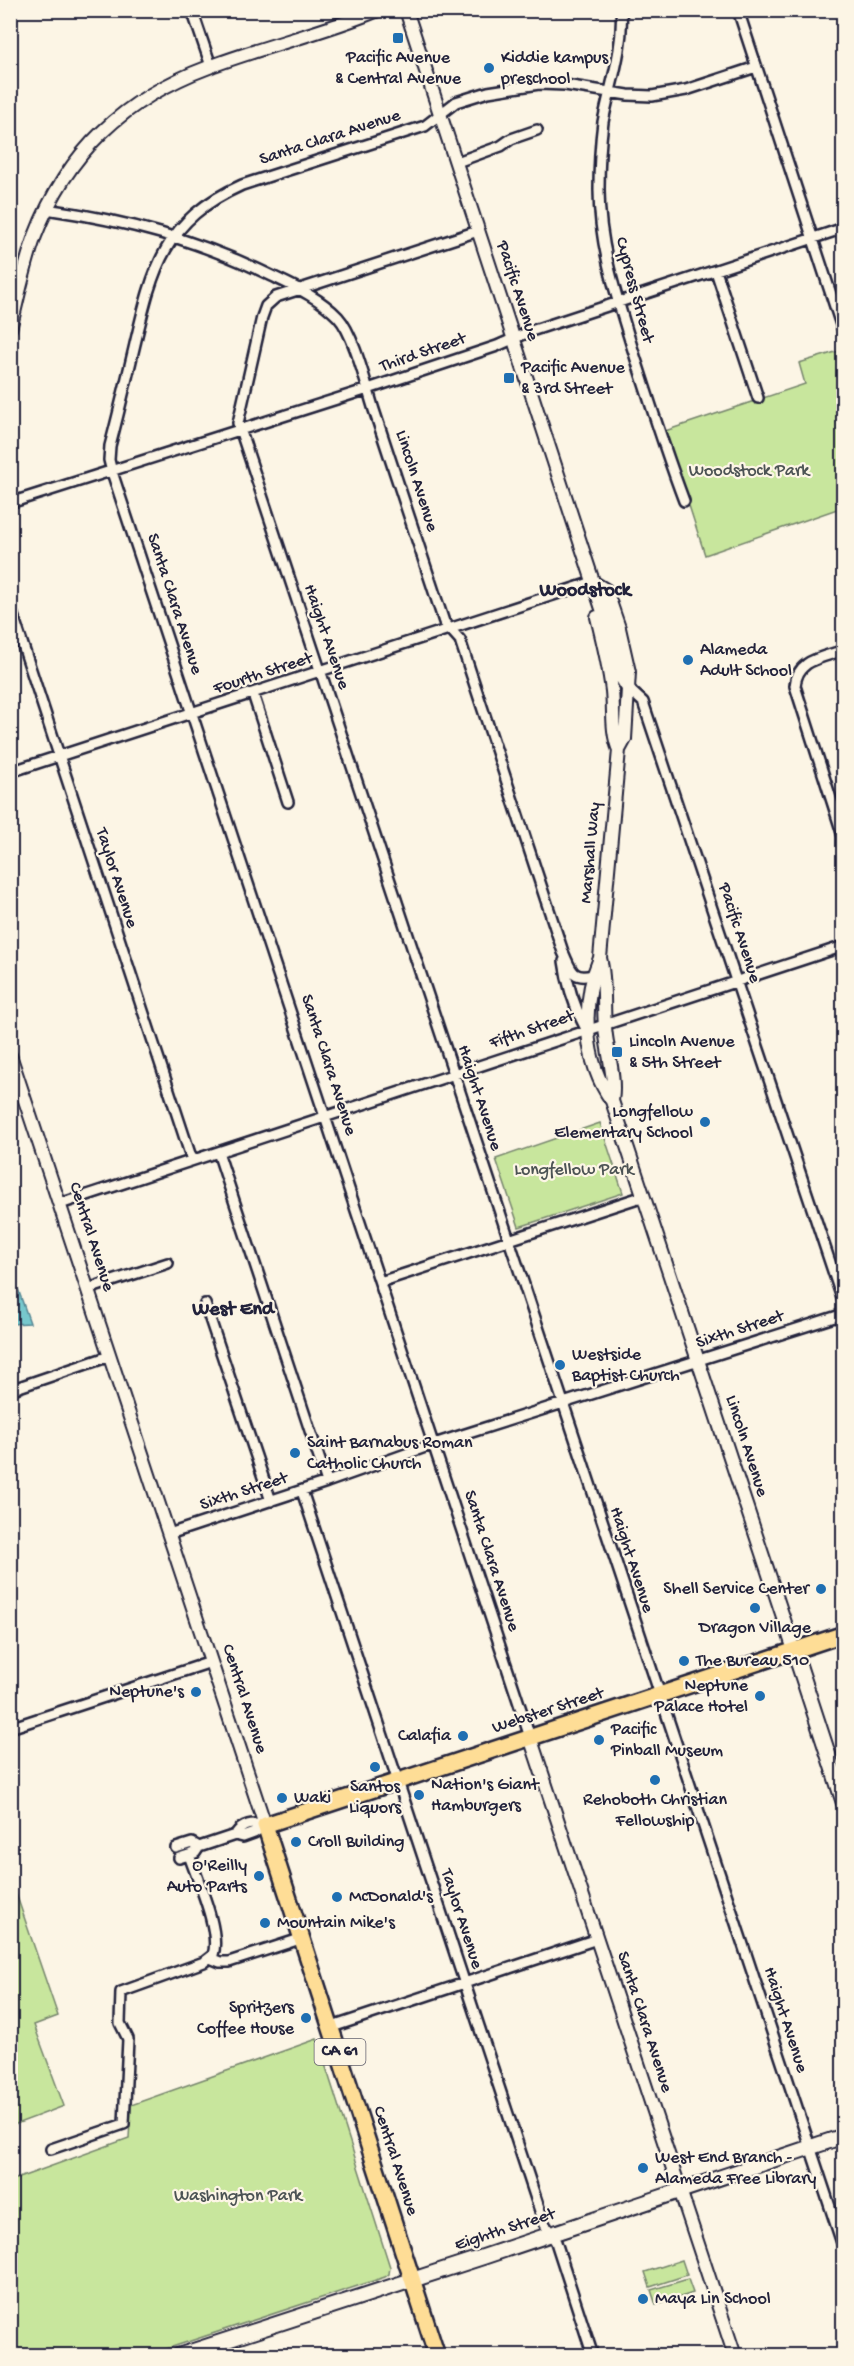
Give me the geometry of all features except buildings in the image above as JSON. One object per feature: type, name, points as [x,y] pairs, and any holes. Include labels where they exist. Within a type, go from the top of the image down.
[{"type":"main road","name":"Webster Street","points":[[265,1825],[843,1634]]},
{"type":"main road","name":"Lincoln Avenue","points":[[794,1650],[841,1785],[843,1803]]},
{"type":"main road","name":"Central Avenue","points":[[265,1825],[332,2026],[436,2355]]},
{"type":"main road","name":"Eighth Street","points":[[178,2355],[843,2136]]},
{"type":"street","points":[[192,10],[211,66]]},
{"type":"street","points":[[10,329],[34,238],[46,209],[72,166],[111,122],[168,84],[211,66],[378,10]]},
{"type":"street","name":"Pacific Avenue","points":[[406,10],[594,582],[589,593],[602,637],[611,688]]},
{"type":"street","name":"Cypress Street","points":[[621,10],[621,39],[602,134],[598,193],[601,229],[607,266],[684,501]]},
{"type":"street","points":[[738,10],[843,334]]},
{"type":"street","name":"Santa Clara Avenue","points":[[735,2355],[109,460],[110,446],[148,286],[159,260],[174,236],[188,220],[223,194],[242,185],[425,126],[456,102],[513,87],[539,84],[565,85],[652,96],[669,94],[756,67]]},
{"type":"street","points":[[457,162],[537,130]]},
{"type":"street","name":"Lincoln Avenue","points":[[46,209],[120,221],[216,250],[299,290],[326,306],[339,318],[347,330],[368,389],[444,622],[460,640],[563,952],[574,974],[579,977],[592,975]]},
{"type":"street","name":"Third Street","points":[[10,503],[368,389],[531,331],[843,228]]},
{"type":"street","name":"Haight Avenue","points":[[478,231],[276,297],[266,306],[261,317],[238,423],[843,2249]]},
{"type":"street","points":[[716,271],[758,399]]},
{"type":"street","points":[[594,582],[622,683],[630,690]]},
{"type":"street","name":"Fourth Street","points":[[10,772],[594,582]]},
{"type":"street","name":"Taylor Avenue","points":[[10,606],[192,1160]]},
{"type":"street","points":[[843,650],[811,661],[796,675],[795,686],[843,839]]},
{"type":"street","name":"Marshall Way","points":[[611,688],[614,740],[619,750]]},
{"type":"street","name":"Pacific Avenue","points":[[630,690],[643,702],[843,1304]]},
{"type":"street","name":"Marshall Way","points":[[586,1029],[592,975],[600,958],[619,750],[625,739],[630,690]]},
{"type":"street","points":[[253,694],[288,802]]},
{"type":"street","name":"Fifth Street","points":[[60,1204],[843,946]]},
{"type":"street","name":"Lincoln Avenue","points":[[563,952],[566,974],[580,1018],[586,1029],[603,1089],[612,1101],[794,1650]]},
{"type":"street","name":"Marshall Way","points":[[600,958],[605,976],[604,1023]]},
{"type":"street","name":"Lincoln Avenue","points":[[604,1023],[614,1085],[612,1101]]},
{"type":"street","points":[[586,1029],[611,1073]]},
{"type":"street","name":"Central Avenue","points":[[10,1055],[265,1825]]},
{"type":"street","points":[[218,1152],[327,1482]]},
{"type":"street","points":[[380,1282],[644,1196]]},
{"type":"street","points":[[88,1289],[168,1263]]},
{"type":"street","points":[[205,1304],[271,1501]]},
{"type":"street","name":"Sixth Street","points":[[169,1534],[302,1491],[434,1444],[843,1314]]},
{"type":"street","points":[[10,1390],[110,1356]]},
{"type":"street","name":"Taylor Avenue","points":[[302,1491],[544,2223],[556,2244],[593,2355]]},
{"type":"street","points":[[10,1728],[211,1662]]},
{"type":"street","name":"Webster Street","points":[[210,1958],[215,1949],[212,1928],[184,1857],[195,1853],[199,1847],[235,1835],[243,1837],[265,1825]]},
{"type":"street","name":"Webster Street","points":[[176,1848],[192,1844],[199,1847]]},
{"type":"street","points":[[51,2149],[124,2124],[128,2039],[120,2023],[121,1992],[210,1958],[220,1962],[229,1962],[303,1938]]},
{"type":"street","points":[[332,2026],[597,1939]]},
{"type":"green space","name":"Woodstock Park","points":[[839,351],[844,362],[843,507],[705,555],[665,431],[805,384],[799,363]]},
{"type":"green space","name":"Longfellow Park","points":[[600,1123],[623,1193],[519,1227],[496,1159]]},
{"type":"green space","points":[[10,1876],[58,2016],[34,2025],[64,2106],[11,2126]]},
{"type":"green space","name":"Washington Park","points":[[317,2039],[390,2267],[389,2274],[157,2352],[123,2349],[107,2355],[11,2355],[11,2175],[13,2180],[129,2138],[131,2105]]},
{"type":"green space","points":[[682,2260],[687,2275],[650,2287],[645,2272]]},
{"type":"green space","points":[[688,2279],[693,2293],[656,2305],[651,2290]]},
{"type":"water","points":[[11,1269],[30,1323],[11,1324]]},
{"type":"place","name":"Pacific Avenue & Central Avenue","points":[[398,38]]},
{"type":"place","name":"Kiddie kampus preschool","points":[[489,68]]},
{"type":"place","name":"Pacific Avenue & 3rd Street","points":[[509,378]]},
{"type":"place","name":"Alameda Adult School","points":[[688,660]]},
{"type":"place","name":"Lincoln Avenue & 5th Street","points":[[617,1052]]},
{"type":"place","name":"Longfellow Elementary School","points":[[705,1122]]},
{"type":"place","name":"Westside Baptist Church","points":[[560,1365]]},
{"type":"place","name":"Saint Barnabus Roman Catholic Church","points":[[295,1453]]},
{"type":"place","name":"Shell Service Center","points":[[821,1589]]},
{"type":"place","name":"Dragon Village","points":[[755,1608]]},
{"type":"place","name":"The Bureau 510","points":[[684,1661]]},
{"type":"place","name":"Neptune's","points":[[196,1692]]},
{"type":"place","name":"Neptune Palace Hotel","points":[[760,1696]]},
{"type":"place","name":"Calafia","points":[[463,1736]]},
{"type":"place","name":"Pacific Pinball Museum","points":[[599,1740]]},
{"type":"place","name":"Santos Liquors","points":[[375,1767]]},
{"type":"place","name":"Rehoboth Christian Fellowship","points":[[655,1780]]},
{"type":"place","name":"Nation's Giant Hamburgers","points":[[419,1795]]},
{"type":"place","name":"Waki","points":[[282,1798]]},
{"type":"place","name":"Croll Building","points":[[296,1842]]},
{"type":"place","name":"O'Reilly Auto Parts","points":[[259,1876]]},
{"type":"place","name":"McDonald's","points":[[337,1897]]},
{"type":"place","name":"Mountain Mike's","points":[[265,1923]]},
{"type":"place","name":"Spritzers Coffee House","points":[[306,2018]]},
{"type":"place","name":"West End Branch - Alameda Free Library","points":[[643,2168]]},
{"type":"place","name":"Maya Lin School","points":[[643,2299]]},
{"type":"district","name":"Woodstock","points":[[585,591]]},
{"type":"district","name":"West End","points":[[233,1310]]}]
